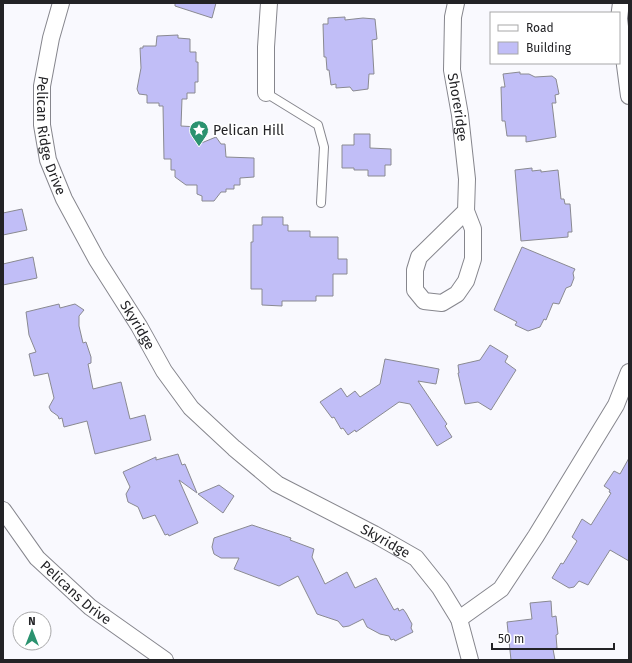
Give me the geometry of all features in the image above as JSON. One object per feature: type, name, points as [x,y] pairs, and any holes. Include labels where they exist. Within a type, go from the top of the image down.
[{"type":"street","name":"Pelican Ridge Drive","points":[[61,3],[51,38],[42,86],[42,125],[48,160],[53,173],[64,199],[97,260]]},
{"type":"street","points":[[266,92],[266,47],[269,3]]},
{"type":"street","name":"Shoreridge","points":[[456,3],[453,17],[452,70],[460,115],[467,179],[466,211],[473,230],[473,259],[466,281],[457,294],[442,303],[424,301],[415,290],[415,270],[419,257],[466,211]]},
{"type":"street","points":[[620,26],[629,96]]},
{"type":"street","name":"Skyridge","points":[[97,260],[139,326],[164,371],[191,408],[234,448],[277,484],[374,534],[416,558],[440,588],[459,618],[470,660]]},
{"type":"street","points":[[459,618],[501,589],[536,536],[616,405],[629,372]]},
{"type":"street","name":"Pelicans Drive","points":[[3,510],[43,564],[90,607],[165,660]]},
{"type":"lane","points":[[266,92],[318,125],[324,148],[322,203]]},
{"type":"building","points":[[175,3],[216,3],[212,18],[175,6]]},
{"type":"building","points":[[345,17],[345,20],[363,18],[375,19],[377,39],[372,40],[374,74],[369,74],[368,89],[353,91],[350,87],[336,88],[336,84],[331,85],[329,70],[327,70],[326,57],[324,57],[323,24],[328,24],[328,18]]},
{"type":"building","points":[[178,35],[178,38],[190,39],[190,52],[196,52],[196,62],[198,62],[198,82],[195,82],[195,93],[187,93],[187,99],[182,99],[181,126],[198,127],[199,144],[216,137],[221,144],[225,144],[226,157],[254,158],[254,177],[240,178],[240,185],[234,185],[234,189],[226,189],[226,192],[221,192],[214,201],[202,201],[202,196],[197,194],[197,185],[186,185],[175,177],[175,170],[171,170],[171,159],[164,159],[163,106],[159,106],[159,103],[147,103],[147,95],[139,94],[137,89],[141,68],[140,48],[143,48],[143,46],[156,46],[157,36]]},
{"type":"building","points":[[520,72],[520,74],[529,74],[535,77],[552,76],[556,79],[559,94],[555,95],[556,103],[552,103],[556,137],[526,142],[526,136],[507,136],[505,121],[502,121],[501,87],[505,87],[503,74]]},
{"type":"building","points":[[354,134],[370,134],[370,148],[391,149],[391,165],[385,165],[385,176],[368,176],[368,170],[342,168],[342,145],[354,145]]},
{"type":"building","points":[[532,168],[532,171],[541,170],[541,172],[558,170],[561,199],[564,199],[565,204],[570,204],[572,232],[568,232],[568,237],[521,241],[515,170]]},
{"type":"building","points":[[22,209],[27,230],[3,235],[3,213]]},
{"type":"building","points":[[262,217],[283,217],[283,225],[288,225],[288,231],[310,231],[310,237],[338,237],[338,259],[347,259],[347,274],[333,274],[333,296],[316,296],[316,301],[282,301],[282,306],[262,305],[262,289],[251,289],[251,242],[253,242],[253,225],[262,225]]},
{"type":"building","points":[[522,247],[575,269],[571,286],[566,288],[559,304],[553,303],[546,320],[544,319],[540,327],[528,331],[515,325],[517,322],[494,310]]},
{"type":"building","points":[[33,257],[37,278],[3,285],[3,264]]},
{"type":"building","points":[[59,304],[60,308],[75,304],[84,310],[79,316],[79,326],[83,343],[86,342],[91,357],[91,363],[88,364],[93,389],[121,382],[130,419],[145,415],[151,440],[95,454],[87,421],[64,427],[62,418],[59,419],[58,416],[51,411],[49,407],[54,398],[48,373],[34,376],[29,354],[36,352],[29,335],[26,312]]},
{"type":"building","points":[[490,345],[508,356],[505,362],[516,370],[491,410],[478,402],[465,404],[458,373],[458,365],[480,360]]},
{"type":"building","points":[[385,359],[439,369],[436,384],[418,381],[447,424],[445,426],[452,437],[437,446],[410,404],[399,402],[356,432],[355,430],[348,435],[343,428],[341,429],[334,417],[332,418],[320,402],[341,388],[347,397],[355,391],[360,397],[380,384]]},
{"type":"building","points":[[178,454],[182,465],[185,464],[197,493],[179,480],[198,523],[169,536],[168,534],[165,535],[155,515],[143,519],[138,507],[128,502],[126,494],[130,487],[123,472],[156,457],[156,460]]},
{"type":"building","points":[[629,458],[629,561],[610,550],[588,585],[579,581],[574,587],[569,588],[552,578],[561,563],[563,564],[577,541],[572,537],[582,519],[591,525],[611,493],[609,492],[610,490],[604,486],[614,471],[620,474]]},
{"type":"building","points":[[219,485],[234,496],[223,513],[198,494]]},
{"type":"building","points":[[252,525],[291,538],[290,540],[314,549],[312,557],[325,584],[347,572],[355,588],[376,578],[394,610],[398,608],[399,611],[403,609],[406,613],[412,624],[411,628],[413,632],[395,641],[394,639],[391,640],[389,636],[380,634],[367,627],[363,619],[349,626],[343,627],[338,621],[317,614],[298,576],[279,586],[234,569],[239,558],[221,558],[214,554],[212,547],[214,538]]},
{"type":"building","points":[[551,601],[552,617],[556,616],[558,634],[556,635],[557,648],[553,649],[555,660],[511,660],[507,622],[532,619],[530,603]]},
{"type":"place","name":"Pelican Hill","points":[[199,147]]}]
